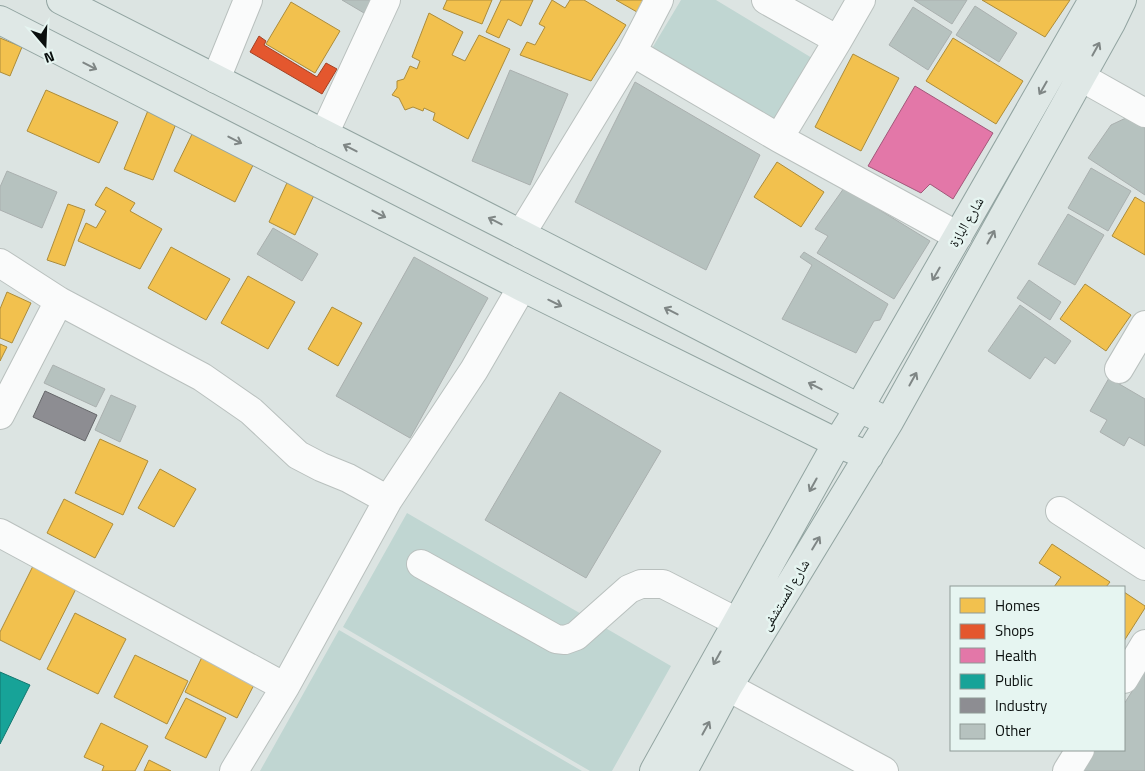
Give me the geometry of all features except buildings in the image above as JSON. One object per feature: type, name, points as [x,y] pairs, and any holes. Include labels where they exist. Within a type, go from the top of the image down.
[{"type":"main road","points":[[61,0],[889,422]]},
{"type":"main road","name":"شارع البازة","points":[[837,443],[859,408],[1093,0]]},
{"type":"main road","name":"شارع البازة","points":[[889,422],[1122,0]]},
{"type":"main road","points":[[0,20],[522,287],[837,443],[869,456]]},
{"type":"main road","name":"شارع المستشفى","points":[[683,771],[728,688],[889,422]]},
{"type":"main road","name":"شارع المستشفى","points":[[654,771],[837,443]]},
{"type":"street","points":[[216,79],[248,0]]},
{"type":"street","points":[[324,134],[386,0]]},
{"type":"street","points":[[521,234],[632,52],[659,0]]},
{"type":"street","points":[[766,0],[838,40]]},
{"type":"street","points":[[779,138],[861,0]]},
{"type":"street","points":[[632,52],[779,138],[958,236]]},
{"type":"street","points":[[1081,76],[1145,113]]},
{"type":"street","points":[[0,263],[59,301],[202,378],[251,411],[298,455],[348,478],[388,500]]},
{"type":"street","points":[[234,771],[285,688],[388,500],[474,370],[522,287]]},
{"type":"street","points":[[0,415],[59,301]]},
{"type":"street","points":[[1119,369],[1145,325]]},
{"type":"street","points":[[1060,511],[1145,566]]},
{"type":"street","points":[[0,532],[285,688]]},
{"type":"street","points":[[421,564],[556,639],[565,640],[576,636],[629,589],[641,584],[663,584],[737,622]]},
{"type":"street","points":[[1125,677],[1145,644]]},
{"type":"street","points":[[728,688],[884,771]]},
{"type":"street","points":[[1067,771],[1079,751]]},
{"type":"shaded area","points":[[681,0],[716,0],[812,58],[772,124],[651,50]]},
{"type":"shaded area","points":[[407,513],[671,666],[612,771],[590,771],[343,627]]},
{"type":"shaded area","points":[[339,630],[582,771],[260,771]]}]
